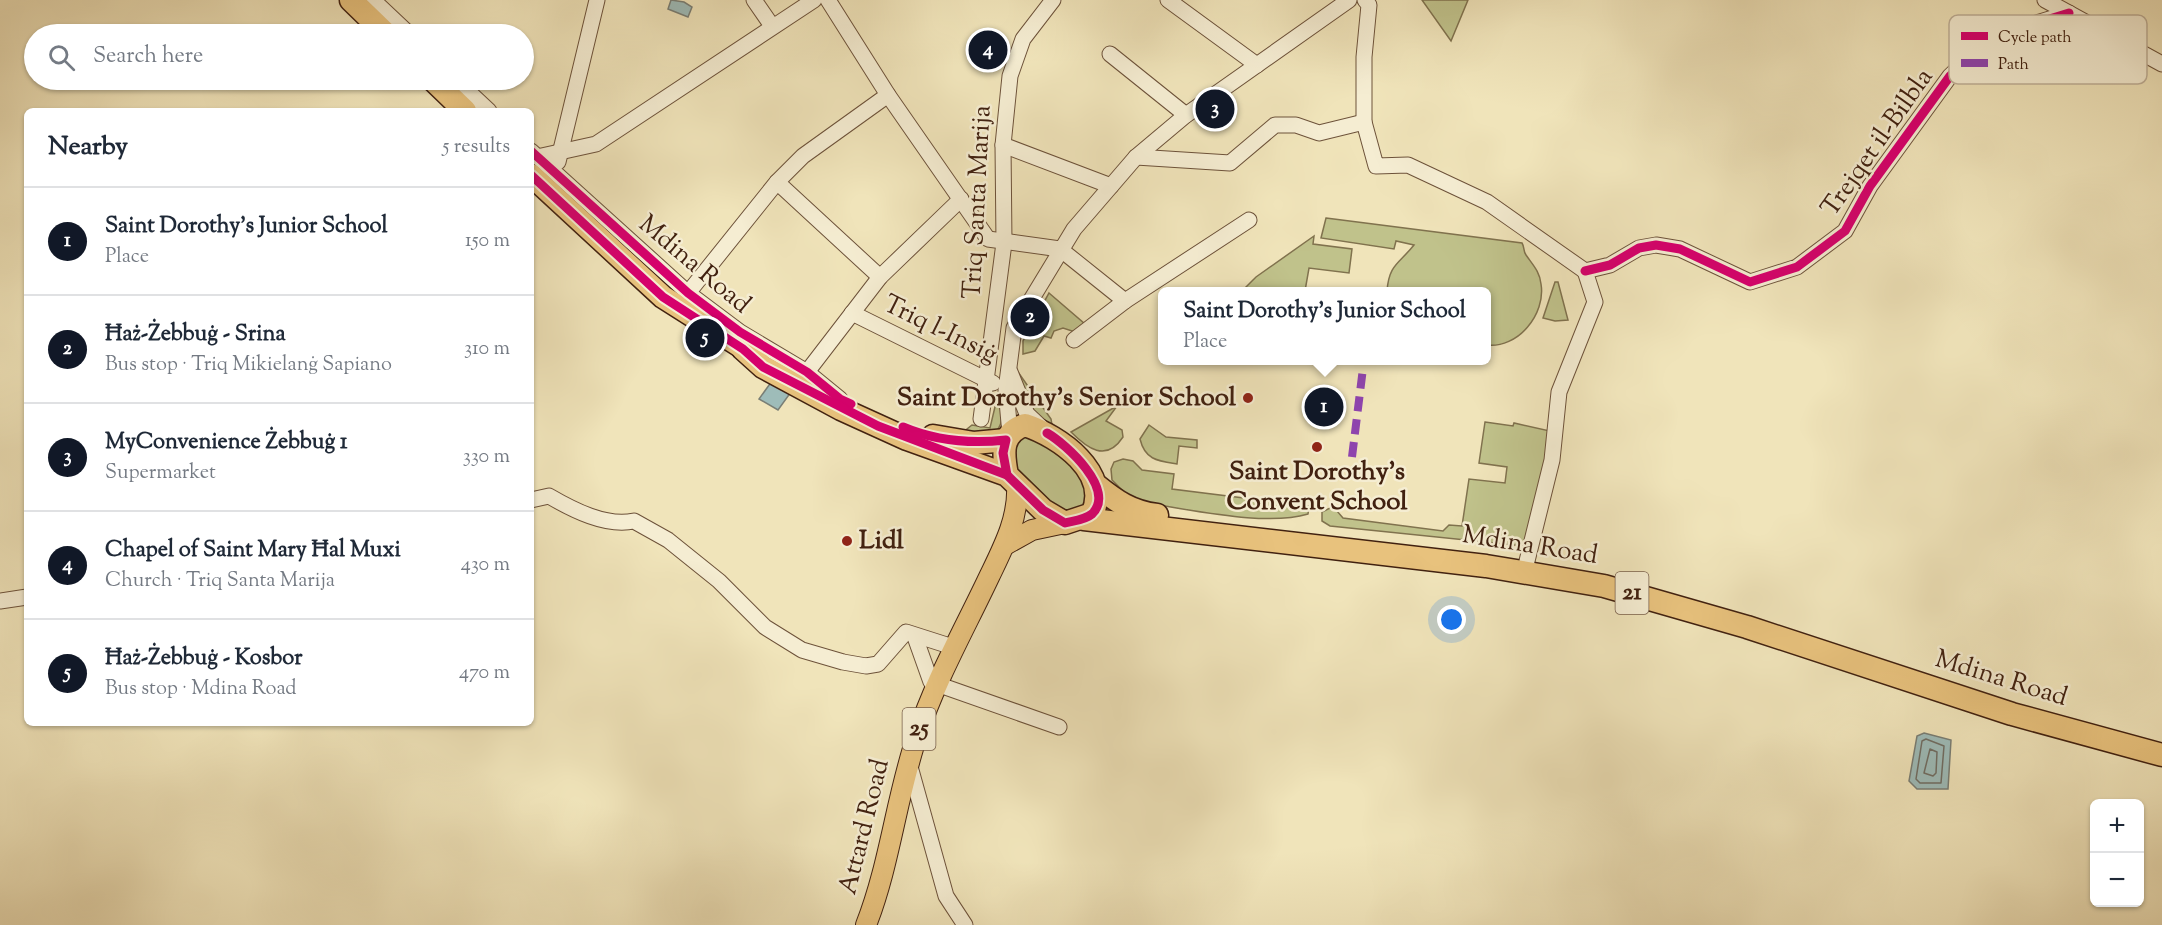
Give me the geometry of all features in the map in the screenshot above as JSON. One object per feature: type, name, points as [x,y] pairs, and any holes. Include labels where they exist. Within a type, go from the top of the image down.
[{"type":"highway","points":[[351,0],[376,24]]},
{"type":"highway","points":[[443,90],[462,108]]},
{"type":"highway","name":"Mdina Road","points":[[534,162],[663,297],[743,349],[840,399],[911,430],[945,439],[974,443],[1008,437],[1017,428],[1025,425],[1047,433],[1060,440],[1091,473],[1096,485],[1118,504],[1138,513],[1312,532],[1610,574],[1748,614],[1955,684],[2162,740]]},
{"type":"highway","name":"Mdina Road","points":[[743,349],[763,367],[841,410],[907,439],[1012,480],[1043,510],[1074,521],[1486,566],[1604,586],[1747,627],[2012,714],[2162,754]]},
{"type":"highway","points":[[1008,437],[1003,453],[1012,480]]},
{"type":"highway","points":[[1074,521],[1092,514],[1097,504],[1096,485]]},
{"type":"main road","name":"Attard Road","points":[[866,925],[879,891],[909,763],[937,686],[1005,545],[1016,508],[1012,480]]},
{"type":"main road","points":[[1005,545],[1032,530],[1074,521]]},
{"type":"street","points":[[373,0],[398,24]]},
{"type":"street","points":[[555,174],[597,0]]},
{"type":"street","points":[[754,0],[772,26]]},
{"type":"street","points":[[534,161],[596,144],[814,0]]},
{"type":"street","points":[[828,0],[888,94],[988,239],[1060,249],[1125,301]]},
{"type":"street","name":"Triq Santa Marija","points":[[981,419],[1004,243],[1002,145],[1010,76],[1030,28],[1053,0]]},
{"type":"street","points":[[1168,0],[1257,65]]},
{"type":"street","points":[[1008,437],[1006,390],[1014,328],[1060,249],[1136,157],[1186,115],[1348,0]]},
{"type":"street","points":[[1365,0],[1369,5],[1364,57],[1364,122],[1376,166],[1408,165],[1487,202],[1585,271],[1594,302],[1559,392],[1552,460],[1527,561]]},
{"type":"street","points":[[2045,0],[2073,15]]},
{"type":"street","name":"Trejqet il-Bilbla","points":[[2063,15],[2069,13]]},
{"type":"street","points":[[1110,54],[1186,115]]},
{"type":"street","points":[[2147,56],[2162,64]]},
{"type":"street","name":"Trejqet il-Bilbla","points":[[1585,271],[1610,265],[1639,248],[1656,245],[1680,249],[1750,282],[1797,267],[1845,231],[1870,186],[1949,77]]},
{"type":"street","points":[[467,90],[486,108]]},
{"type":"street","points":[[688,292],[777,182],[803,156],[888,94]]},
{"type":"street","points":[[1136,157],[1230,163],[1275,125],[1296,125],[1319,133],[1364,122]]},
{"type":"street","points":[[1002,145],[1111,186]]},
{"type":"street","name":"Mdina Road","points":[[534,162],[555,174],[688,292],[740,332],[807,372],[840,399]]},
{"type":"street","points":[[777,182],[880,278]]},
{"type":"street","points":[[807,372],[880,278],[961,199]]},
{"type":"street","points":[[1074,340],[1125,301],[1249,220]]},
{"type":"street","name":"Triq l-Insiġ","points":[[852,314],[1006,390]]},
{"type":"street","points":[[1010,372],[1027,414],[1047,433]]},
{"type":"street","points":[[534,499],[549,496],[569,508],[619,525],[634,521],[668,540],[719,581],[765,627],[802,650],[866,666],[878,664],[906,632],[915,637],[956,648]]},
{"type":"street","points":[[0,601],[24,597]]},
{"type":"street","points":[[915,637],[927,676],[937,686],[1059,727]]},
{"type":"street","points":[[909,763],[946,896],[964,925]]},
{"type":"green space","points":[[1422,0],[1468,0],[1451,41]]},
{"type":"green space","points":[[1326,218],[1522,243],[1525,254],[1539,276],[1541,295],[1539,307],[1534,318],[1519,335],[1498,345],[1491,345],[1491,287],[1387,287],[1392,270],[1414,245],[1396,241],[1394,249],[1321,238]]},
{"type":"green space","points":[[1314,236],[1313,244],[1352,249],[1349,273],[1309,268],[1306,287],[1246,287],[1256,277]]},
{"type":"green space","points":[[1555,282],[1558,282],[1568,320],[1555,321],[1543,318]]},
{"type":"green space","points":[[1049,293],[1085,324],[1075,332],[1063,328],[1054,331],[1051,338],[1044,336],[1035,351],[1023,354],[1023,341]]},
{"type":"green space","points":[[1018,372],[1051,419],[1052,425],[1030,410]]},
{"type":"green space","points":[[999,390],[1002,417],[997,430],[983,435],[957,437],[972,425],[990,428]]},
{"type":"green space","points":[[1117,406],[1106,421],[1122,430],[1123,437],[1117,445],[1110,449],[1103,451],[1090,447],[1071,432]]},
{"type":"green space","points":[[1485,422],[1513,426],[1514,423],[1550,431],[1548,462],[1524,546],[1330,526],[1322,521],[1322,512],[1330,508],[1337,511],[1343,518],[1443,531],[1449,525],[1462,526],[1469,479],[1505,483],[1507,467],[1479,463]]},
{"type":"green space","points":[[1149,425],[1166,437],[1197,440],[1197,448],[1179,446],[1177,464],[1153,458],[1145,451],[1140,439]]},
{"type":"green space","points":[[1031,436],[1046,439],[1086,480],[1088,503],[1070,512],[1058,509],[1013,466],[1015,442],[1019,438]]},
{"type":"green space","points":[[1123,459],[1133,461],[1142,470],[1174,474],[1172,489],[1309,506],[1308,514],[1290,518],[1249,518],[1144,503],[1126,494],[1112,480],[1111,469],[1114,462]]},
{"type":"water","points":[[671,0],[684,2],[692,7],[688,17],[668,9]]},
{"type":"water","points":[[772,381],[791,392],[778,410],[759,399]]},
{"type":"water","points":[[1924,733],[1951,740],[1948,789],[1917,789],[1909,781],[1917,736]]},
{"type":"marked path","points":[[1352,457],[1363,368]]},
{"type":"cycle path","points":[[2063,15],[2069,13]]},
{"type":"cycle path","points":[[1585,271],[1610,265],[1639,248],[1656,245],[1680,249],[1750,282],[1797,267],[1845,231],[1870,186],[1949,77]]},
{"type":"cycle path","points":[[534,154],[688,293],[740,332],[807,372],[840,399],[851,404]]},
{"type":"cycle path","points":[[534,178],[663,297],[743,349],[763,367],[878,426],[1007,475],[1043,510],[1065,523],[1086,518],[1092,514],[1098,504],[1098,493],[1094,481],[1076,457],[1047,433]]},
{"type":"cycle path","points":[[903,427],[928,436],[953,440],[979,442],[1006,440],[1003,453],[1007,475]]},
{"type":"place","name":"Chapel of Saint Mary Ħal Muxi","points":[[988,50]]},
{"type":"place","name":"MyConvenience Żebbuġ 1","points":[[1215,109]]},
{"type":"place","name":"Ħaż-Żebbuġ - Srina","points":[[1030,317]]},
{"type":"place","name":"Ħaż-Żebbuġ - Kosbor","points":[[705,338]]},
{"type":"place","name":"Saint Dorothy's Senior School","points":[[1248,398]]},
{"type":"place","name":"Saint Dorothy's Junior School","points":[[1324,407]]},
{"type":"place","name":"Saint Dorothy's Convent School","points":[[1317,447]]},
{"type":"place","name":"Lidl","points":[[847,541]]}]
